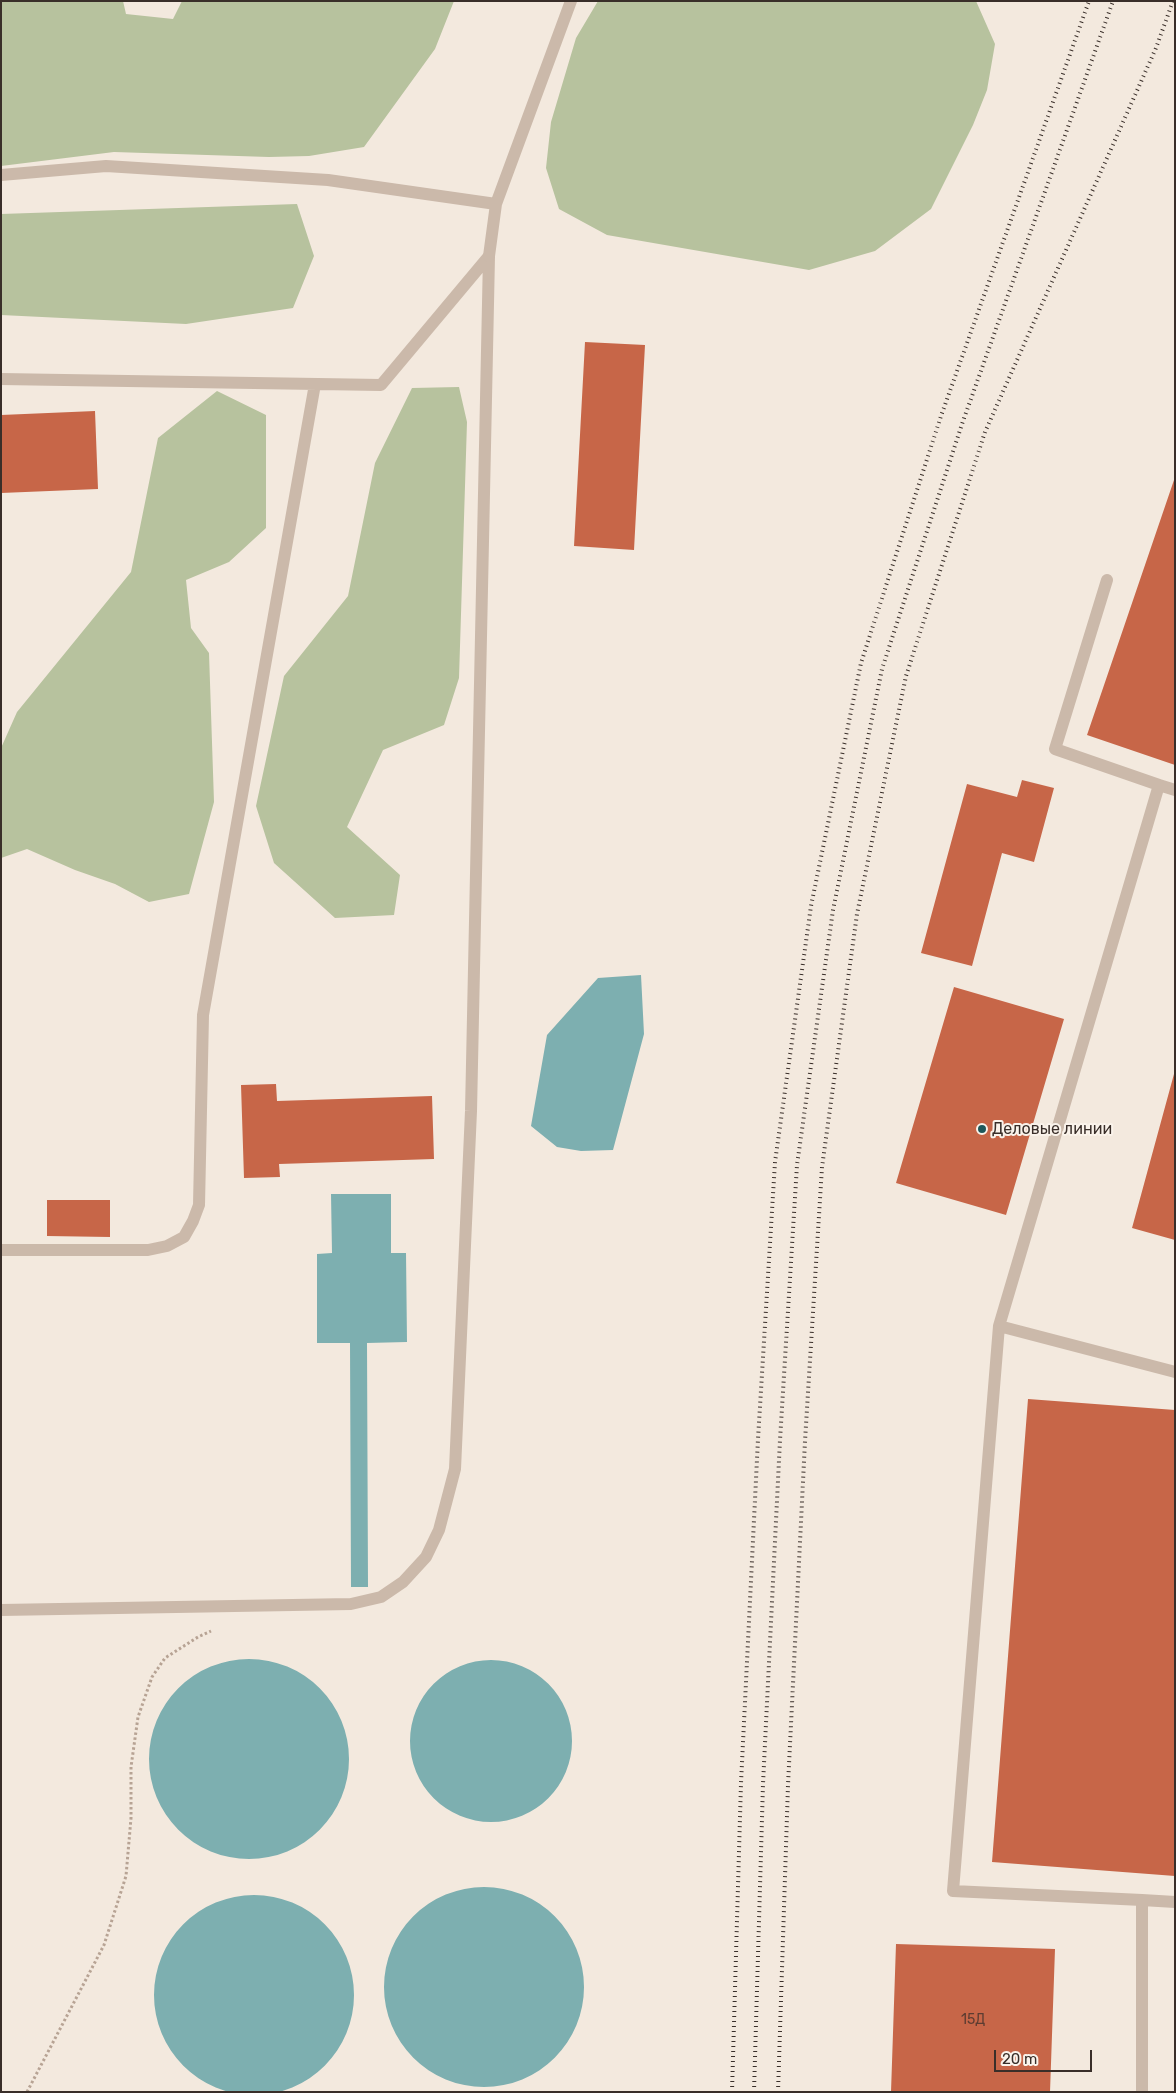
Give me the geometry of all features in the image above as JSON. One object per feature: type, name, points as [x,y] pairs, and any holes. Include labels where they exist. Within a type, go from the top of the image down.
[{"type":"street","points":[[1,1610],[351,1604],[381,1597],[403,1582],[426,1556],[439,1530],[455,1469],[470,1121],[490,256],[496,204],[571,1]]},
{"type":"street","points":[[1,175],[106,166],[328,180],[496,204]]},
{"type":"street","points":[[1,379],[381,385],[490,256]]},
{"type":"street","points":[[1,1250],[148,1250],[167,1246],[184,1236],[199,1206],[203,1016],[315,384]]},
{"type":"street","points":[[1107,580],[1055,750],[1175,790]]},
{"type":"street","points":[[1159,784],[999,1326],[953,1891],[1175,1902]]},
{"type":"street","points":[[999,1326],[1175,1372]]},
{"type":"street","points":[[1142,1900],[1142,2092]]},
{"type":"path","points":[[26,2092],[104,1945],[126,1876],[131,1818],[131,1766],[138,1717],[152,1677],[165,1658],[198,1636],[215,1629]]},
{"type":"green space","points":[[1,1],[123,1],[126,14],[173,19],[182,1],[454,1],[435,49],[364,147],[309,156],[269,157],[114,152],[1,166]]},
{"type":"green space","points":[[598,1],[976,1],[995,44],[987,90],[973,125],[931,209],[875,251],[809,270],[607,235],[559,209],[546,168],[551,122],[576,38]]},
{"type":"green space","points":[[297,204],[314,256],[293,308],[186,324],[1,315],[1,214]]},
{"type":"green space","points":[[459,387],[467,422],[459,678],[444,725],[383,750],[347,827],[400,875],[394,915],[335,918],[274,863],[256,806],[284,676],[348,596],[375,463],[412,388]]},
{"type":"green space","points":[[217,391],[266,415],[266,528],[229,562],[186,580],[191,628],[209,653],[214,802],[189,894],[149,902],[115,884],[75,870],[27,849],[1,858],[1,748],[17,712],[131,572],[158,438]]},
{"type":"water","points":[[641,975],[644,1034],[613,1150],[581,1151],[557,1147],[531,1126],[547,1035],[598,978]]},
{"type":"water","points":[[331,1194],[391,1194],[391,1253],[406,1253],[407,1342],[367,1343],[368,1587],[351,1587],[350,1343],[317,1343],[317,1254],[332,1253]]},
{"type":"water","points":[[249,1659],[278,1663],[296,1671],[320,1688],[337,1712],[345,1730],[349,1759],[345,1788],[337,1806],[320,1830],[296,1847],[278,1855],[249,1859],[220,1855],[202,1847],[178,1830],[161,1806],[153,1788],[149,1759],[153,1730],[161,1712],[178,1688],[202,1671],[220,1663]]},
{"type":"water","points":[[499,1660],[522,1666],[542,1678],[554,1690],[569,1717],[572,1741],[569,1765],[566,1772],[554,1792],[542,1804],[515,1819],[483,1822],[460,1816],[440,1804],[428,1792],[413,1765],[410,1733],[416,1710],[428,1690],[440,1678],[467,1663]]},
{"type":"water","points":[[484,1887],[513,1891],[531,1899],[555,1916],[572,1940],[580,1958],[584,1987],[580,2016],[572,2034],[555,2058],[531,2075],[513,2083],[484,2087],[455,2083],[437,2075],[413,2058],[396,2034],[388,2016],[384,1987],[388,1958],[396,1940],[413,1916],[437,1899],[455,1891]]},
{"type":"water","points":[[254,1895],[273,1897],[301,1907],[317,1918],[331,1932],[346,1957],[352,1976],[354,1995],[352,2014],[342,2042],[331,2058],[317,2072],[292,2087],[273,2093],[254,2095],[235,2093],[207,2083],[191,2072],[177,2058],[162,2033],[156,2014],[154,1995],[156,1976],[166,1948],[177,1932],[191,1918],[216,1903],[235,1897]]},
{"type":"building","points":[[585,342],[645,345],[634,550],[574,546]]},
{"type":"building","points":[[95,411],[98,489],[1,493],[1,415]]},
{"type":"building","points":[[1175,480],[1175,765],[1087,735]]},
{"type":"building","points":[[1022,780],[1054,788],[1034,862],[1002,853],[972,966],[921,953],[967,784],[1017,797]]},
{"type":"building","points":[[954,987],[1064,1019],[1006,1215],[896,1183]]},
{"type":"building","points":[[1175,1074],[1175,1240],[1132,1228]]},
{"type":"building","points":[[276,1084],[277,1101],[432,1096],[434,1159],[279,1164],[280,1177],[244,1178],[241,1085]]},
{"type":"building","points":[[47,1200],[110,1200],[110,1237],[47,1236]]},
{"type":"building","points":[[1028,1399],[1175,1410],[1175,1876],[992,1862]]},
{"type":"building","points":[[896,1944],[1055,1949],[1050,2092],[891,2092]]},
{"type":"railway","points":[[732,2092],[741,1783],[758,1439],[775,1162],[811,906],[861,663],[941,416],[1089,1]]},
{"type":"railway","points":[[754,2092],[763,1784],[780,1440],[797,1165],[833,910],[882,669],[962,424],[1113,1]]},
{"type":"railway","points":[[778,2092],[788,1785],[805,1441],[822,1167],[857,914],[906,676],[985,432],[1156,48],[1173,1]]},
{"type":"place","name":"Деловые линии","points":[[982,1129]]}]
